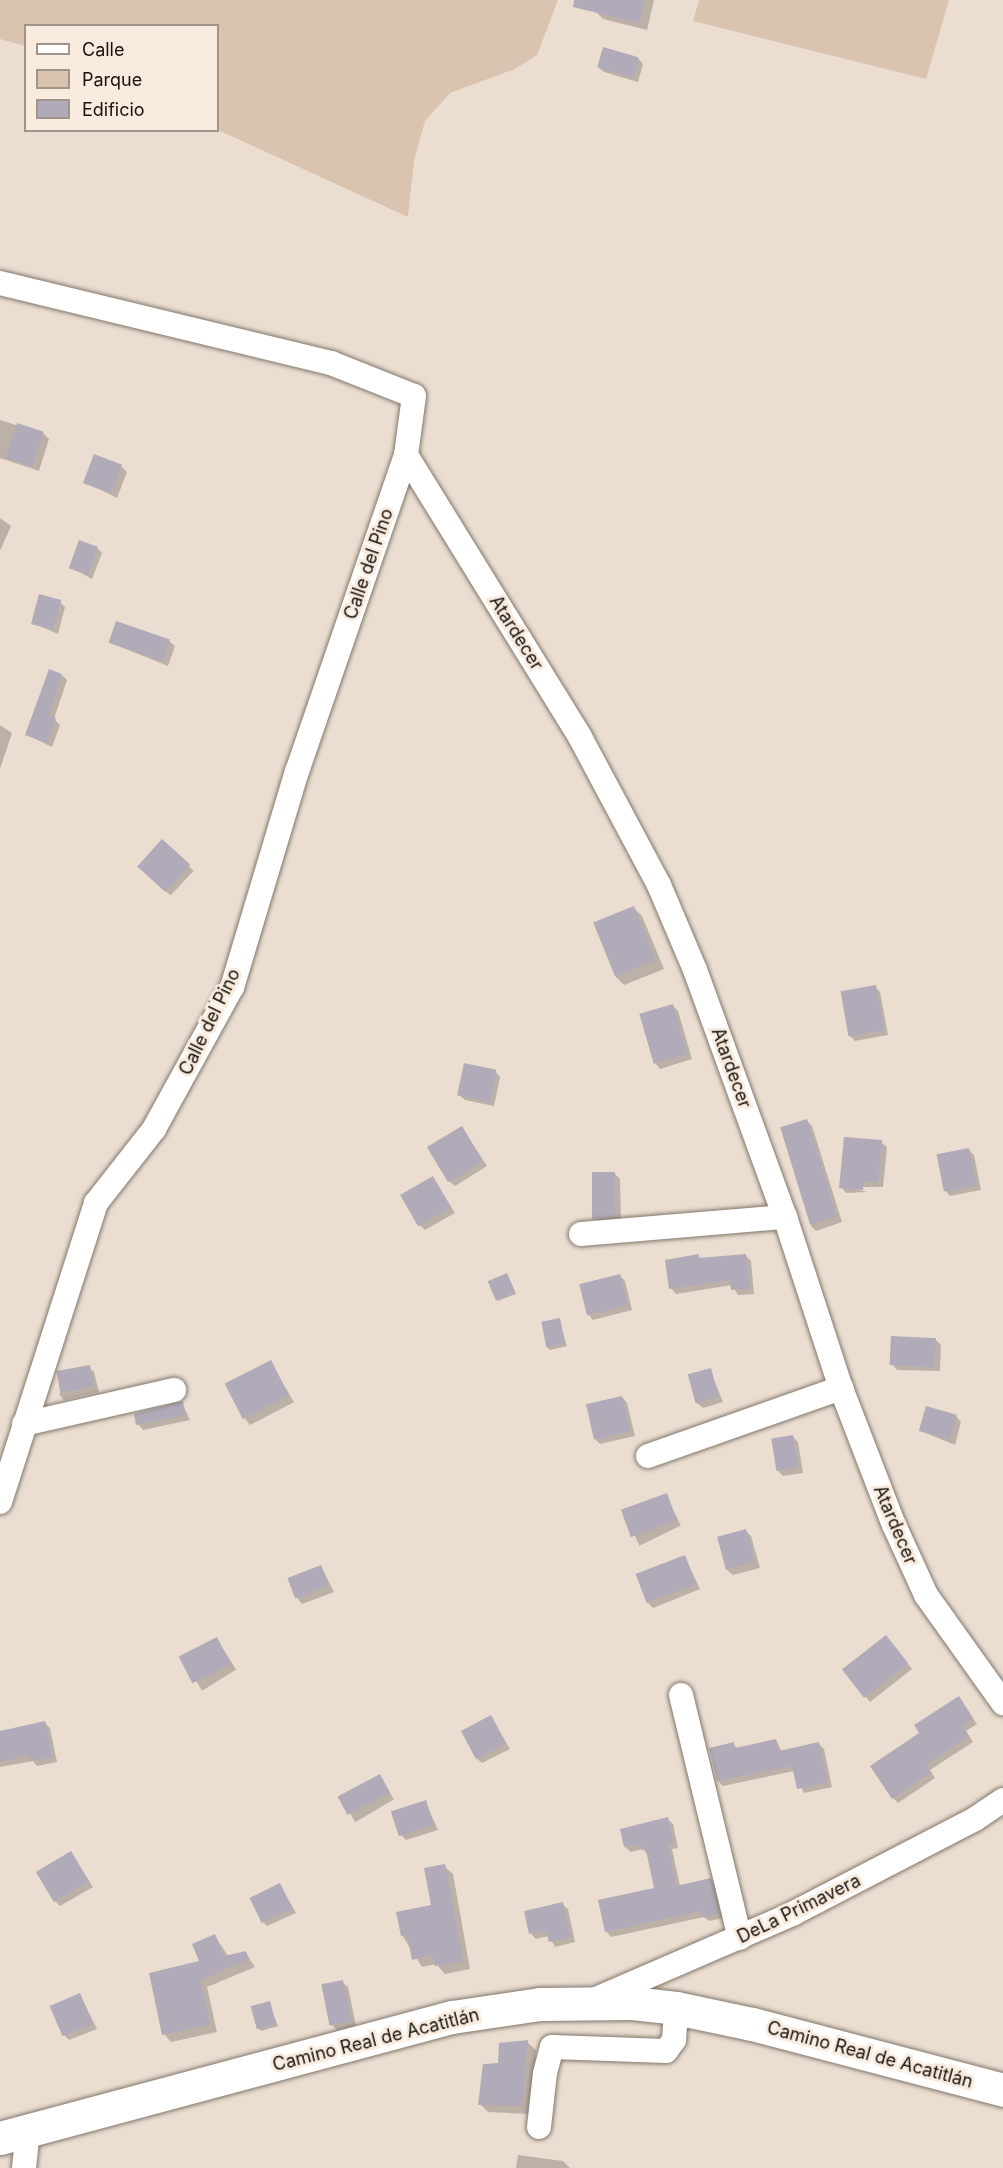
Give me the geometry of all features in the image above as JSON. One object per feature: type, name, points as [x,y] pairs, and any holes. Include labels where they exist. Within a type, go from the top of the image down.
[{"type":"main road","name":"Camino Real de Acatitlán","points":[[14,2134],[452,2017],[540,2004],[588,2002],[676,2008],[752,2024],[1003,2090]]},
{"type":"street","points":[[0,283],[332,363],[414,396],[406,455]]},
{"type":"street","name":"Atardecer","points":[[406,455],[580,737],[659,885],[695,970],[785,1217],[841,1389],[926,1595],[1003,1703]]},
{"type":"street","name":"Calle del Pino","points":[[0,1502],[96,1203],[154,1129],[232,987],[297,771],[406,455]]},
{"type":"street","points":[[581,1234],[785,1217]]},
{"type":"street","points":[[648,1456],[841,1389]]},
{"type":"street","points":[[24,1424],[174,1390]]},
{"type":"street","points":[[681,1695],[740,1938]]},
{"type":"street","name":"DeLa Primavera","points":[[588,2002],[740,1938],[868,1875],[1003,1800]]},
{"type":"street","points":[[539,2127],[545,2073],[552,2048],[666,2051],[674,2040],[676,2008]]},
{"type":"street","points":[[14,2134],[24,2168]]},
{"type":"green space","points":[[0,0],[558,0],[537,55],[515,69],[450,93],[425,121],[414,161],[408,217],[219,130],[219,24],[24,24],[24,46],[0,39]]},
{"type":"green space","points":[[699,0],[949,0],[926,79],[693,21]]},
{"type":"building","points":[[574,0],[644,0],[639,23],[573,7]]},
{"type":"building","points":[[603,47],[639,57],[633,77],[597,67]]},
{"type":"building","points":[[17,423],[44,432],[32,467],[6,458]]},
{"type":"building","points":[[94,454],[122,465],[111,494],[83,483]]},
{"type":"building","points":[[79,540],[98,547],[88,575],[69,568]]},
{"type":"building","points":[[39,594],[61,600],[53,630],[31,624]]},
{"type":"building","points":[[116,621],[170,640],[162,661],[109,643]]},
{"type":"building","points":[[49,669],[62,674],[49,716],[56,718],[47,743],[25,735]]},
{"type":"building","points":[[162,839],[190,864],[165,892],[137,866]]},
{"type":"building","points":[[634,906],[656,960],[615,976],[593,922]]},
{"type":"building","points":[[876,985],[884,1030],[849,1037],[841,991]]},
{"type":"building","points":[[673,1004],[687,1054],[654,1064],[639,1014]]},
{"type":"building","points":[[464,1063],[496,1070],[489,1102],[457,1095]]},
{"type":"building","points":[[807,1119],[837,1217],[810,1225],[780,1127]]},
{"type":"building","points":[[462,1126],[483,1161],[448,1182],[427,1147]]},
{"type":"building","points":[[844,1137],[882,1140],[878,1183],[864,1181],[863,1190],[839,1188]]},
{"type":"building","points":[[969,1148],[976,1185],[944,1192],[937,1154]]},
{"type":"building","points":[[592,1172],[615,1172],[615,1219],[592,1219]]},
{"type":"building","points":[[433,1176],[451,1207],[418,1226],[400,1195]]},
{"type":"building","points":[[699,1254],[699,1258],[746,1254],[749,1289],[731,1290],[730,1280],[669,1289],[665,1260]]},
{"type":"building","points":[[507,1273],[515,1292],[496,1301],[488,1281]]},
{"type":"building","points":[[620,1274],[628,1305],[587,1315],[579,1284]]},
{"type":"building","points":[[560,1318],[565,1344],[546,1347],[541,1322]]},
{"type":"building","points":[[891,1336],[936,1338],[934,1367],[889,1365]]},
{"type":"building","points":[[271,1360],[289,1396],[243,1419],[225,1384]]},
{"type":"building","points":[[90,1365],[94,1387],[60,1393],[57,1371]]},
{"type":"building","points":[[711,1368],[719,1397],[696,1403],[688,1374]]},
{"type":"building","points":[[622,1396],[630,1431],[594,1439],[586,1404]]},
{"type":"building","points":[[183,1401],[185,1415],[136,1425],[134,1414]]},
{"type":"building","points":[[926,1406],[957,1415],[950,1440],[919,1431]]},
{"type":"building","points":[[793,1435],[798,1468],[776,1471],[771,1438]]},
{"type":"building","points":[[667,1493],[677,1520],[631,1537],[621,1510]]},
{"type":"building","points":[[746,1529],[755,1562],[726,1570],[717,1537]]},
{"type":"building","points":[[685,1555],[696,1584],[647,1603],[636,1574]]},
{"type":"building","points":[[321,1565],[329,1586],[295,1598],[287,1578]]},
{"type":"building","points":[[886,1635],[908,1663],[864,1698],[842,1669]]},
{"type":"building","points":[[217,1637],[231,1664],[192,1683],[179,1657]]},
{"type":"building","points":[[959,1696],[973,1718],[962,1725],[969,1736],[926,1764],[931,1772],[892,1799],[870,1766],[919,1733],[914,1725]]},
{"type":"building","points":[[491,1715],[506,1743],[476,1759],[461,1731]]},
{"type":"building","points":[[45,1721],[53,1757],[31,1761],[29,1755],[0,1762],[0,1731]]},
{"type":"building","points":[[776,1739],[779,1751],[819,1742],[828,1782],[797,1789],[792,1766],[717,1781],[709,1748],[734,1742],[735,1748]]},
{"type":"building","points":[[380,1774],[390,1793],[347,1815],[338,1797]]},
{"type":"building","points":[[426,1800],[434,1825],[399,1836],[391,1811]]},
{"type":"building","points":[[668,1817],[674,1843],[668,1844],[676,1886],[711,1878],[719,1913],[702,1917],[701,1911],[605,1932],[598,1900],[654,1888],[646,1850],[642,1850],[640,1844],[624,1847],[620,1829]]},
{"type":"building","points":[[71,1851],[89,1881],[54,1902],[36,1872]]},
{"type":"building","points":[[445,1864],[463,1961],[435,1966],[432,1955],[412,1960],[407,1935],[401,1936],[396,1912],[431,1905],[424,1868]]},
{"type":"building","points":[[280,1883],[292,1908],[262,1923],[249,1898]]},
{"type":"building","points":[[563,1902],[571,1937],[549,1942],[546,1931],[529,1934],[524,1911]]},
{"type":"building","points":[[215,1934],[224,1956],[246,1951],[249,1959],[200,1980],[210,2024],[162,2035],[149,1973],[199,1961],[192,1944]]},
{"type":"building","points":[[343,1980],[351,2021],[329,2025],[321,1984]]},
{"type":"building","points":[[80,1993],[93,2023],[63,2036],[50,2006]]},
{"type":"building","points":[[270,2001],[276,2024],[257,2029],[251,2006]]},
{"type":"building","points":[[528,2040],[522,2106],[478,2105],[483,2064],[498,2063],[499,2043]]}]
